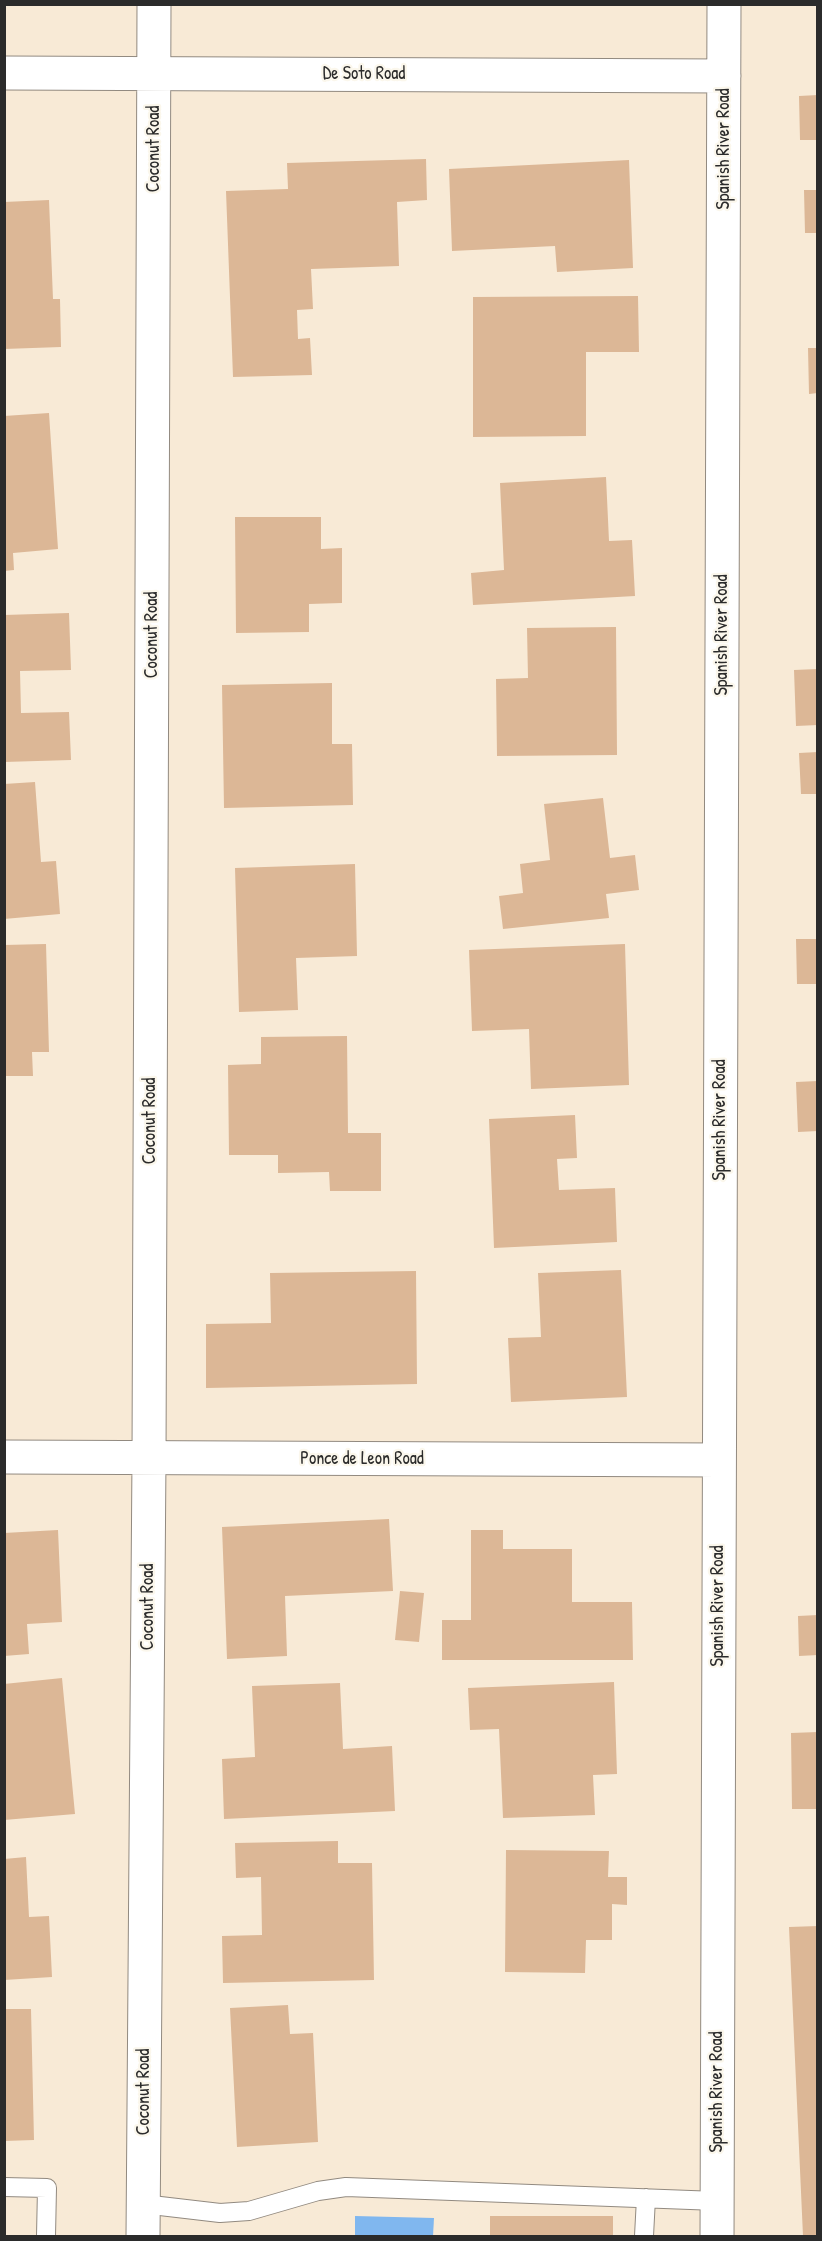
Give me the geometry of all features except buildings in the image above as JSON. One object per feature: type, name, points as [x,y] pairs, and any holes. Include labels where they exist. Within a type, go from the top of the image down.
[{"type":"street","name":"Coconut Road","points":[[143,2236],[149,1458],[154,4]]},
{"type":"street","name":"Spanish River Road","points":[[717,2236],[724,4]]},
{"type":"street","name":"De Soto Road","points":[[4,73],[724,76]]},
{"type":"street","name":"Ponce de Leon Road","points":[[4,1457],[719,1460]]},
{"type":"lane","points":[[4,2187],[47,2188],[46,2236]]},
{"type":"lane","points":[[143,2204],[220,2213],[249,2211],[318,2191],[346,2187],[717,2201]]},
{"type":"lane","points":[[644,2236],[646,2198]]},
{"type":"water","points":[[355,2216],[434,2218],[433,2236],[355,2236]]}]
